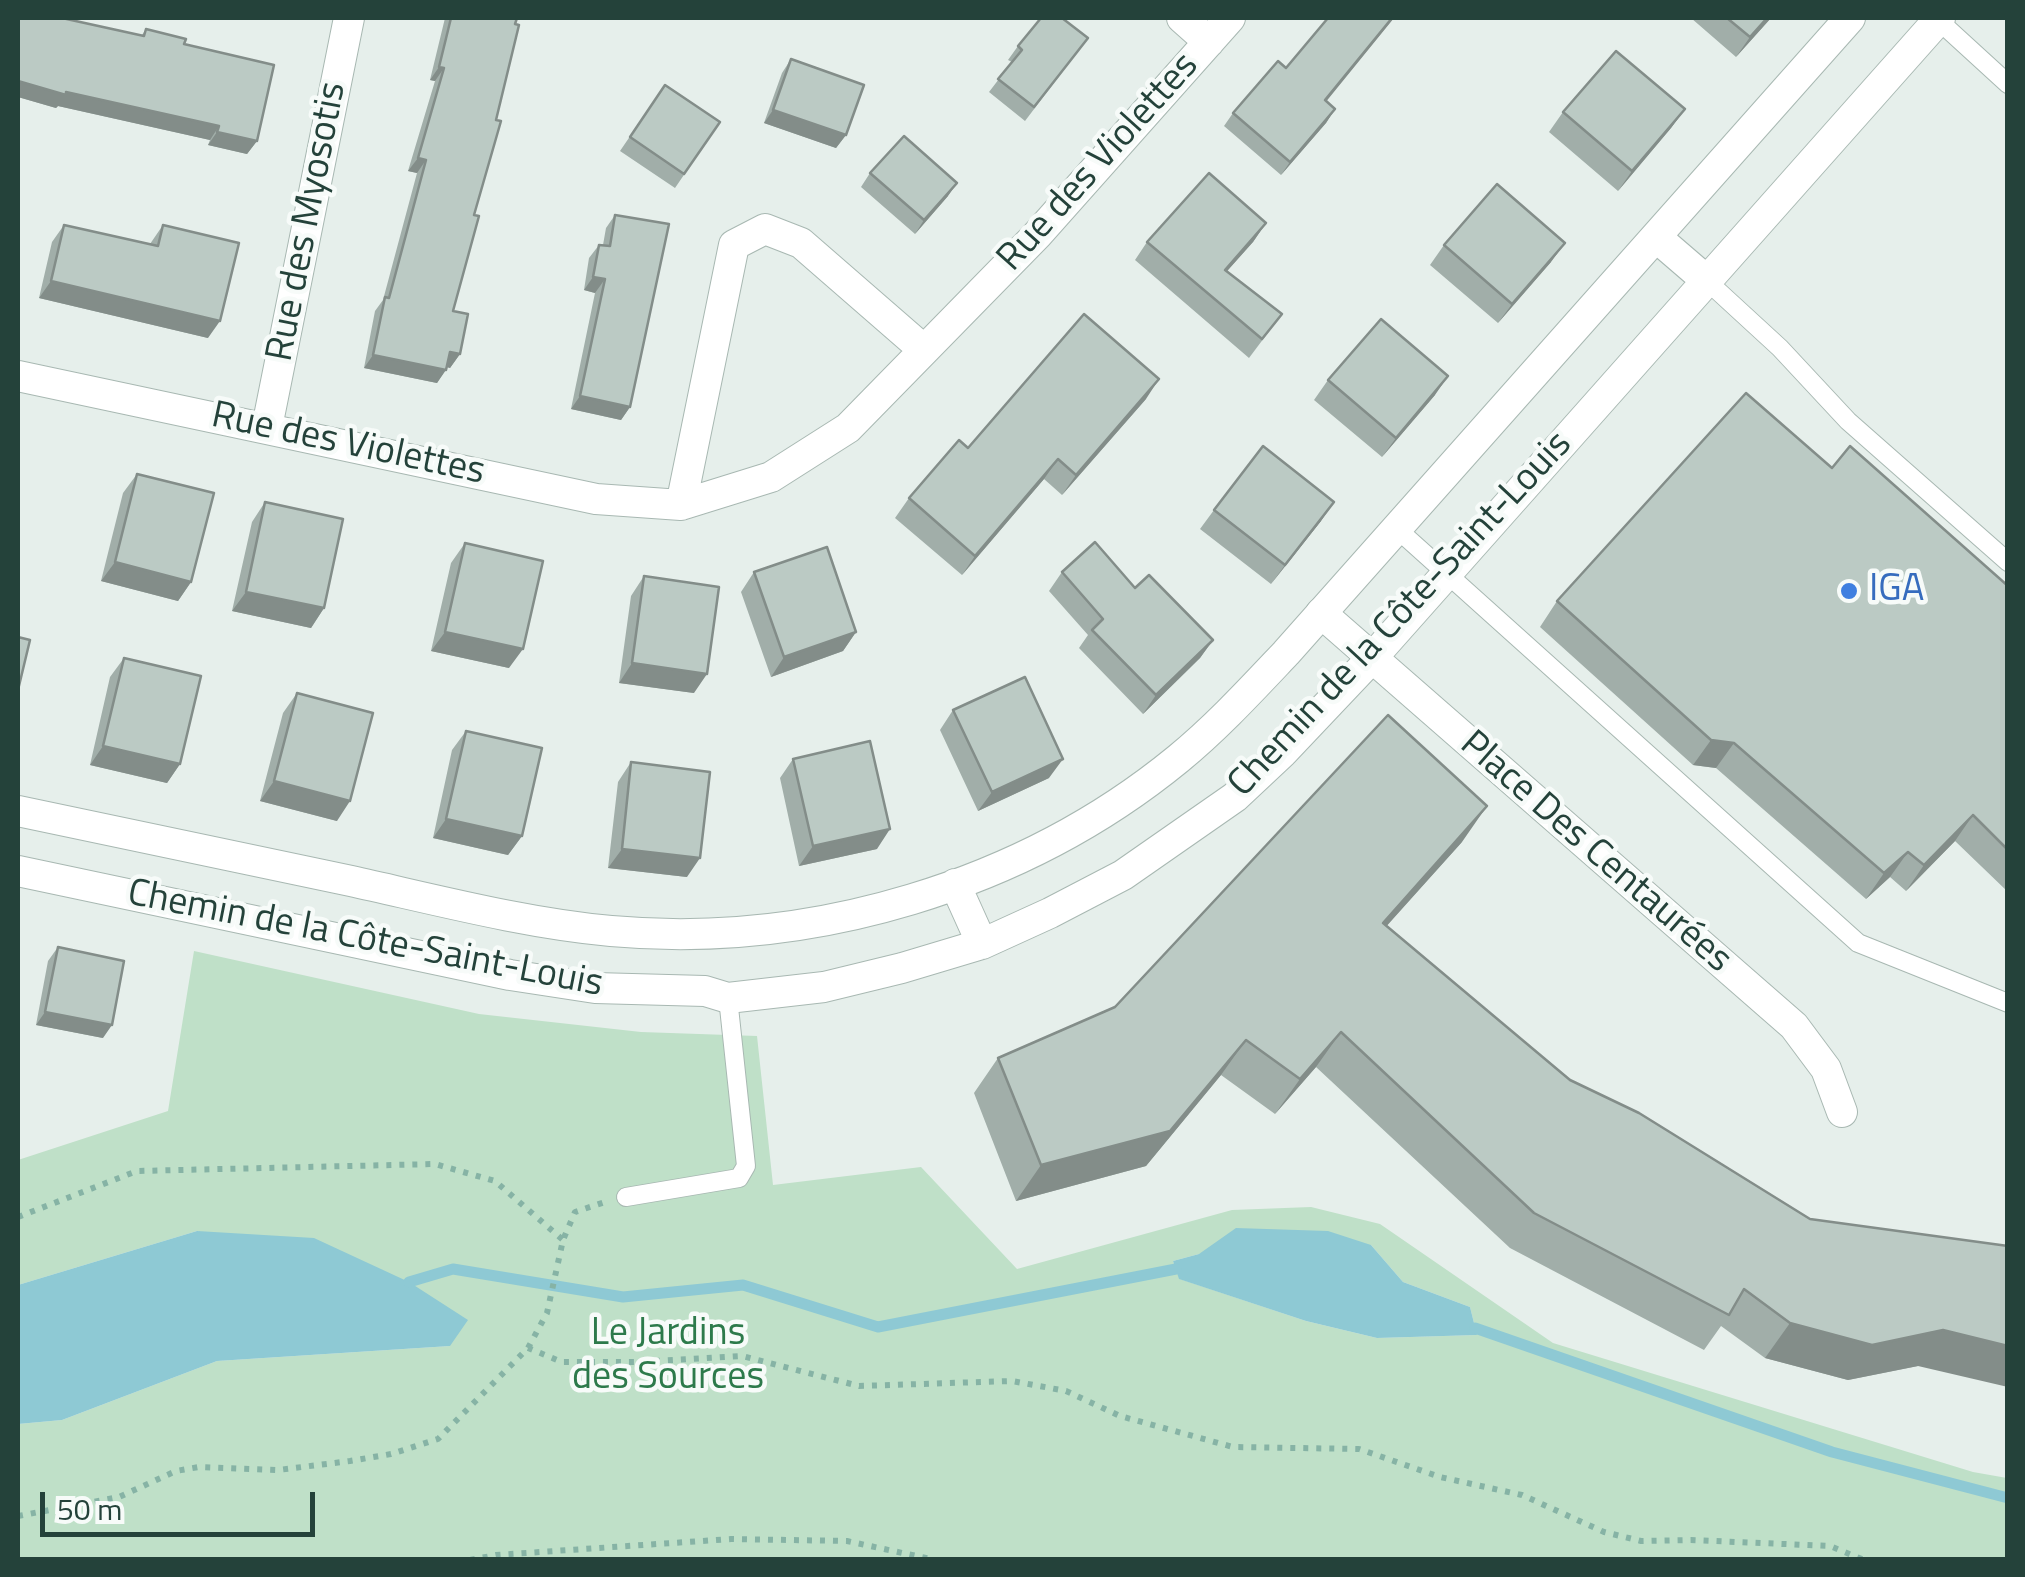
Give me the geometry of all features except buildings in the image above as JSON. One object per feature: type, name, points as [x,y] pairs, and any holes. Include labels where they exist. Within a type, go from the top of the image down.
[{"type":"street","name":"Rue des Myosotis","points":[[267,427],[350,18]]},
{"type":"street","points":[[1182,18],[1209,42]]},
{"type":"street","name":"Rue des Violettes","points":[[18,376],[596,499],[681,504],[771,478],[848,428],[1037,235],[1230,18]]},
{"type":"street","name":"Chemin de la Côte-Saint-Louis","points":[[18,810],[515,916],[610,931],[716,933],[798,926],[886,906],[955,884],[1050,842],[1148,782],[1232,710],[1850,18]]},
{"type":"street","name":"Chemin de la Côte-Saint-Louis","points":[[18,871],[510,975],[595,988],[705,992],[728,998],[824,987],[982,944],[1085,896],[1207,819],[1283,752],[1372,658],[1939,19]]},
{"type":"street","points":[[681,504],[734,245],[765,229],[801,243],[924,350]]},
{"type":"street","points":[[1656,237],[1706,280]]},
{"type":"street","name":"Place Des Centaurées","points":[[1321,614],[1794,1026],[1826,1069],[1842,1112]]},
{"type":"street","points":[[955,884],[982,944]]},
{"type":"lane","points":[[1939,19],[2008,84]]},
{"type":"lane","points":[[1706,280],[1780,348],[1848,422],[2008,562]]},
{"type":"lane","points":[[1396,528],[1858,943],[2008,1003]]},
{"type":"lane","points":[[626,1198],[739,1178],[746,1166],[728,998]]},
{"type":"path","points":[[18,1216],[137,1171],[435,1164],[494,1181],[563,1240]]},
{"type":"path","points":[[18,1516],[120,1496],[176,1471],[198,1467],[278,1470],[332,1464],[391,1454],[438,1439],[528,1348],[547,1313],[563,1240],[575,1212],[590,1204],[626,1198]]},
{"type":"path","points":[[528,1348],[562,1362],[742,1356],[859,1386],[1012,1381],[1066,1391],[1120,1416],[1233,1446],[1359,1449],[1440,1477],[1522,1495],[1604,1532],[1641,1541],[1830,1546],[1864,1560]]},
{"type":"path","points":[[470,1560],[731,1539],[848,1541],[935,1560]]},
{"type":"green space","name":"Le Jardins des Sources","points":[[194,951],[479,1014],[641,1032],[757,1036],[773,1185],[921,1167],[1017,1269],[1232,1210],[1311,1207],[1380,1224],[1553,1343],[1973,1472],[2007,1478],[2007,1559],[18,1559],[18,1424],[62,1420],[217,1361],[450,1346],[197,1231],[18,1285],[18,1160],[168,1111]],"holes":[[[1371,1245],[1403,1282],[1470,1307],[1477,1335],[1377,1338],[1306,1321],[1180,1279],[1173,1261],[1199,1254]]]},
{"type":"water","points":[[1236,1228],[1328,1231],[1371,1245],[1403,1282],[1470,1307],[1477,1335],[1377,1338],[1306,1321],[1179,1279],[1173,1261],[1199,1254]]},
{"type":"water","points":[[197,1231],[314,1238],[409,1282],[468,1320],[450,1346],[217,1361],[62,1420],[18,1424],[18,1285]]},
{"type":"waterway","points":[[409,1282],[453,1269],[623,1297],[743,1285],[878,1327],[1176,1269]]},
{"type":"waterway","points":[[1475,1328],[1832,1452],[2008,1498]]},
{"type":"place","name":"IGA","points":[[1849,591]]}]
